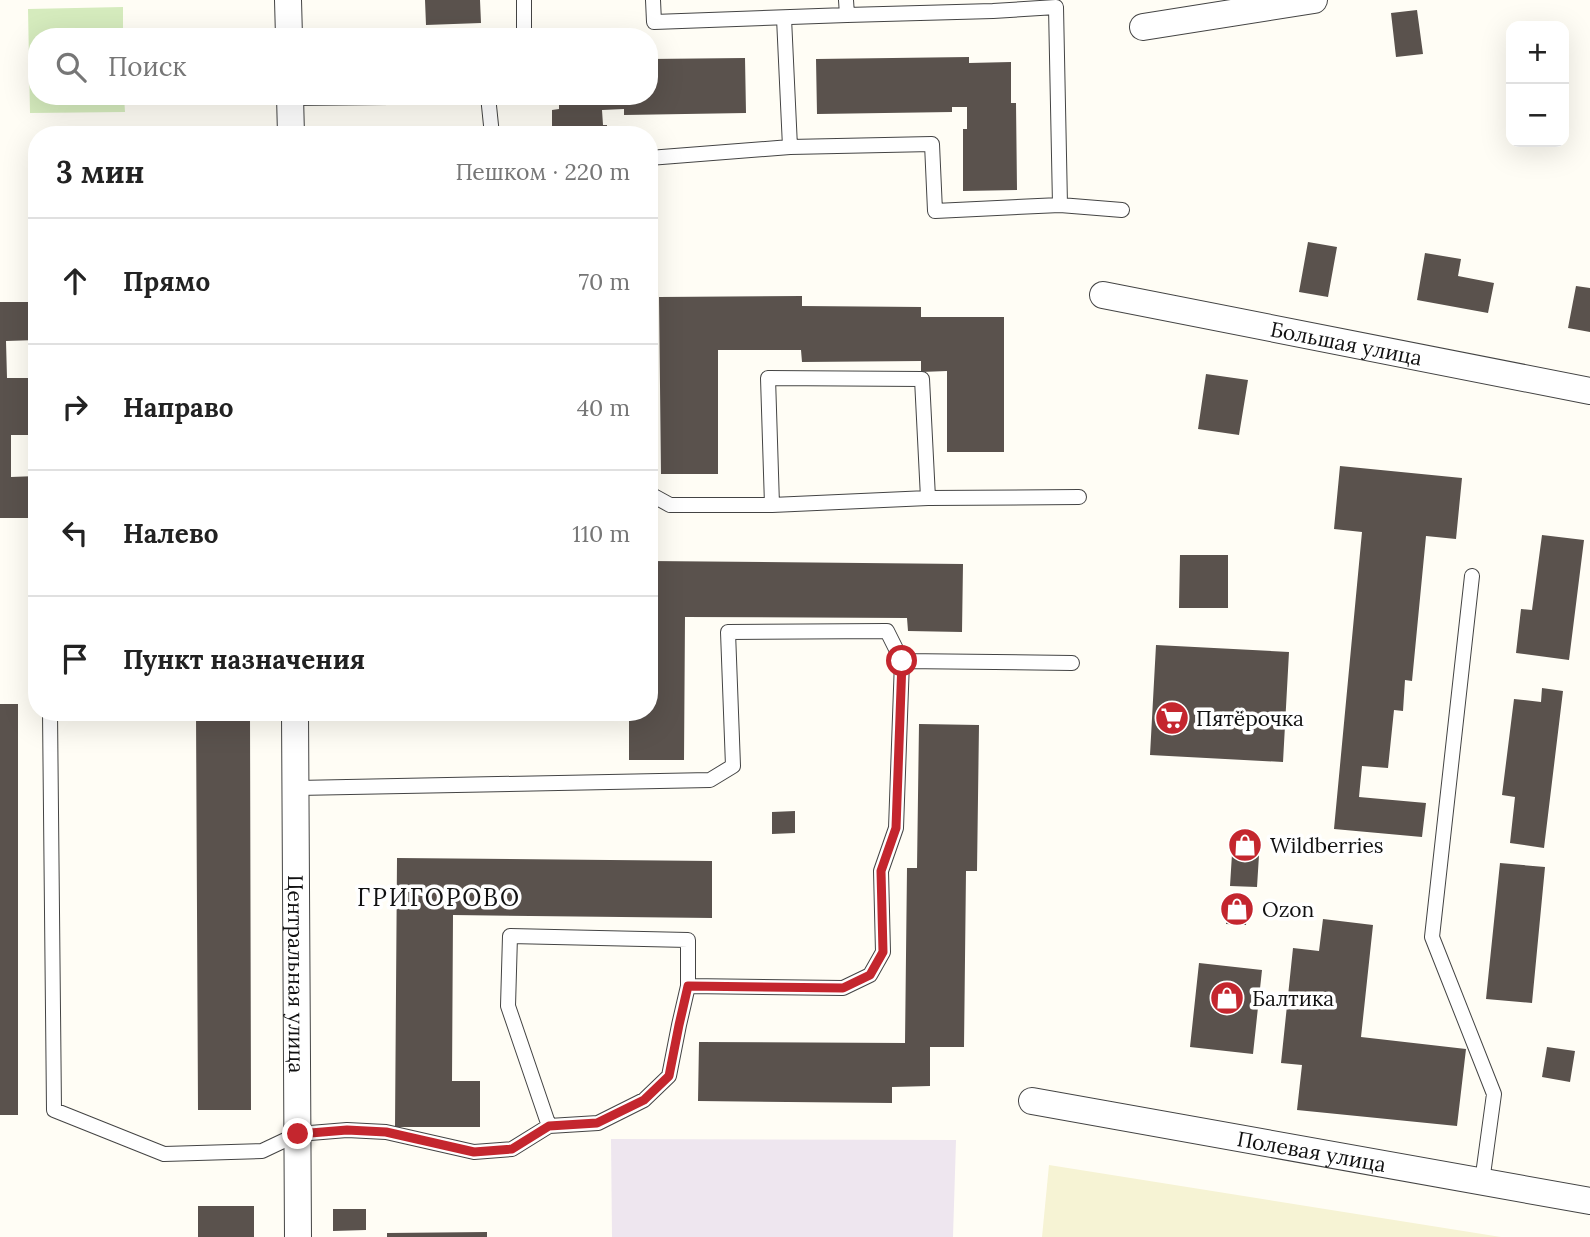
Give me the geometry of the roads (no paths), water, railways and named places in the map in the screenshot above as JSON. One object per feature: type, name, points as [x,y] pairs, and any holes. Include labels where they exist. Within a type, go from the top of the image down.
[{"type":"street","points":[[288,0],[289,28]]},
{"type":"street","points":[[1143,27],[1314,0]]},
{"type":"street","points":[[290,105],[291,126]]},
{"type":"street","name":"Большая улица","points":[[1103,295],[1590,391]]},
{"type":"street","name":"Центральная улица","points":[[295,721],[298,1237]]},
{"type":"street","name":"Полевая улица","points":[[1032,1101],[1590,1200]]},
{"type":"lane","points":[[524,0],[524,28]]},
{"type":"lane","points":[[653,0],[654,22],[784,18],[847,7],[1056,7],[1060,205]]},
{"type":"lane","points":[[784,18],[790,147]]},
{"type":"lane","points":[[489,105],[491,126]]},
{"type":"lane","points":[[658,157],[790,147],[932,144],[935,211],[1060,205],[1122,210]]},
{"type":"lane","points":[[772,505],[768,378],[922,379],[928,498]]},
{"type":"lane","points":[[658,498],[670,505],[772,505],[928,498],[1079,497]]},
{"type":"lane","points":[[1472,576],[1432,937],[1494,1094],[1482,1182]]},
{"type":"lane","points":[[297,788],[710,780],[733,766],[728,632],[887,631],[902,661],[896,828],[881,871],[883,952],[870,975],[843,988],[688,986]]},
{"type":"lane","points":[[902,661],[1072,663]]},
{"type":"lane","points":[[50,721],[54,1110],[164,1154],[262,1151],[298,1134],[347,1130],[386,1132],[474,1152],[512,1149],[549,1126],[597,1123],[644,1100],[669,1076],[688,986],[688,940],[510,936],[508,1006],[549,1126]]},
{"type":"place","name":"Пятёрочка","points":[[1172,718]]},
{"type":"place","name":"Wildberries","points":[[1245,845]]},
{"type":"place","name":"Ozon","points":[[1237,909]]},
{"type":"place","name":"Балтика","points":[[1227,998]]},
{"type":"district","name":"ГРИГОРОВО","points":[[439,897]]}]
